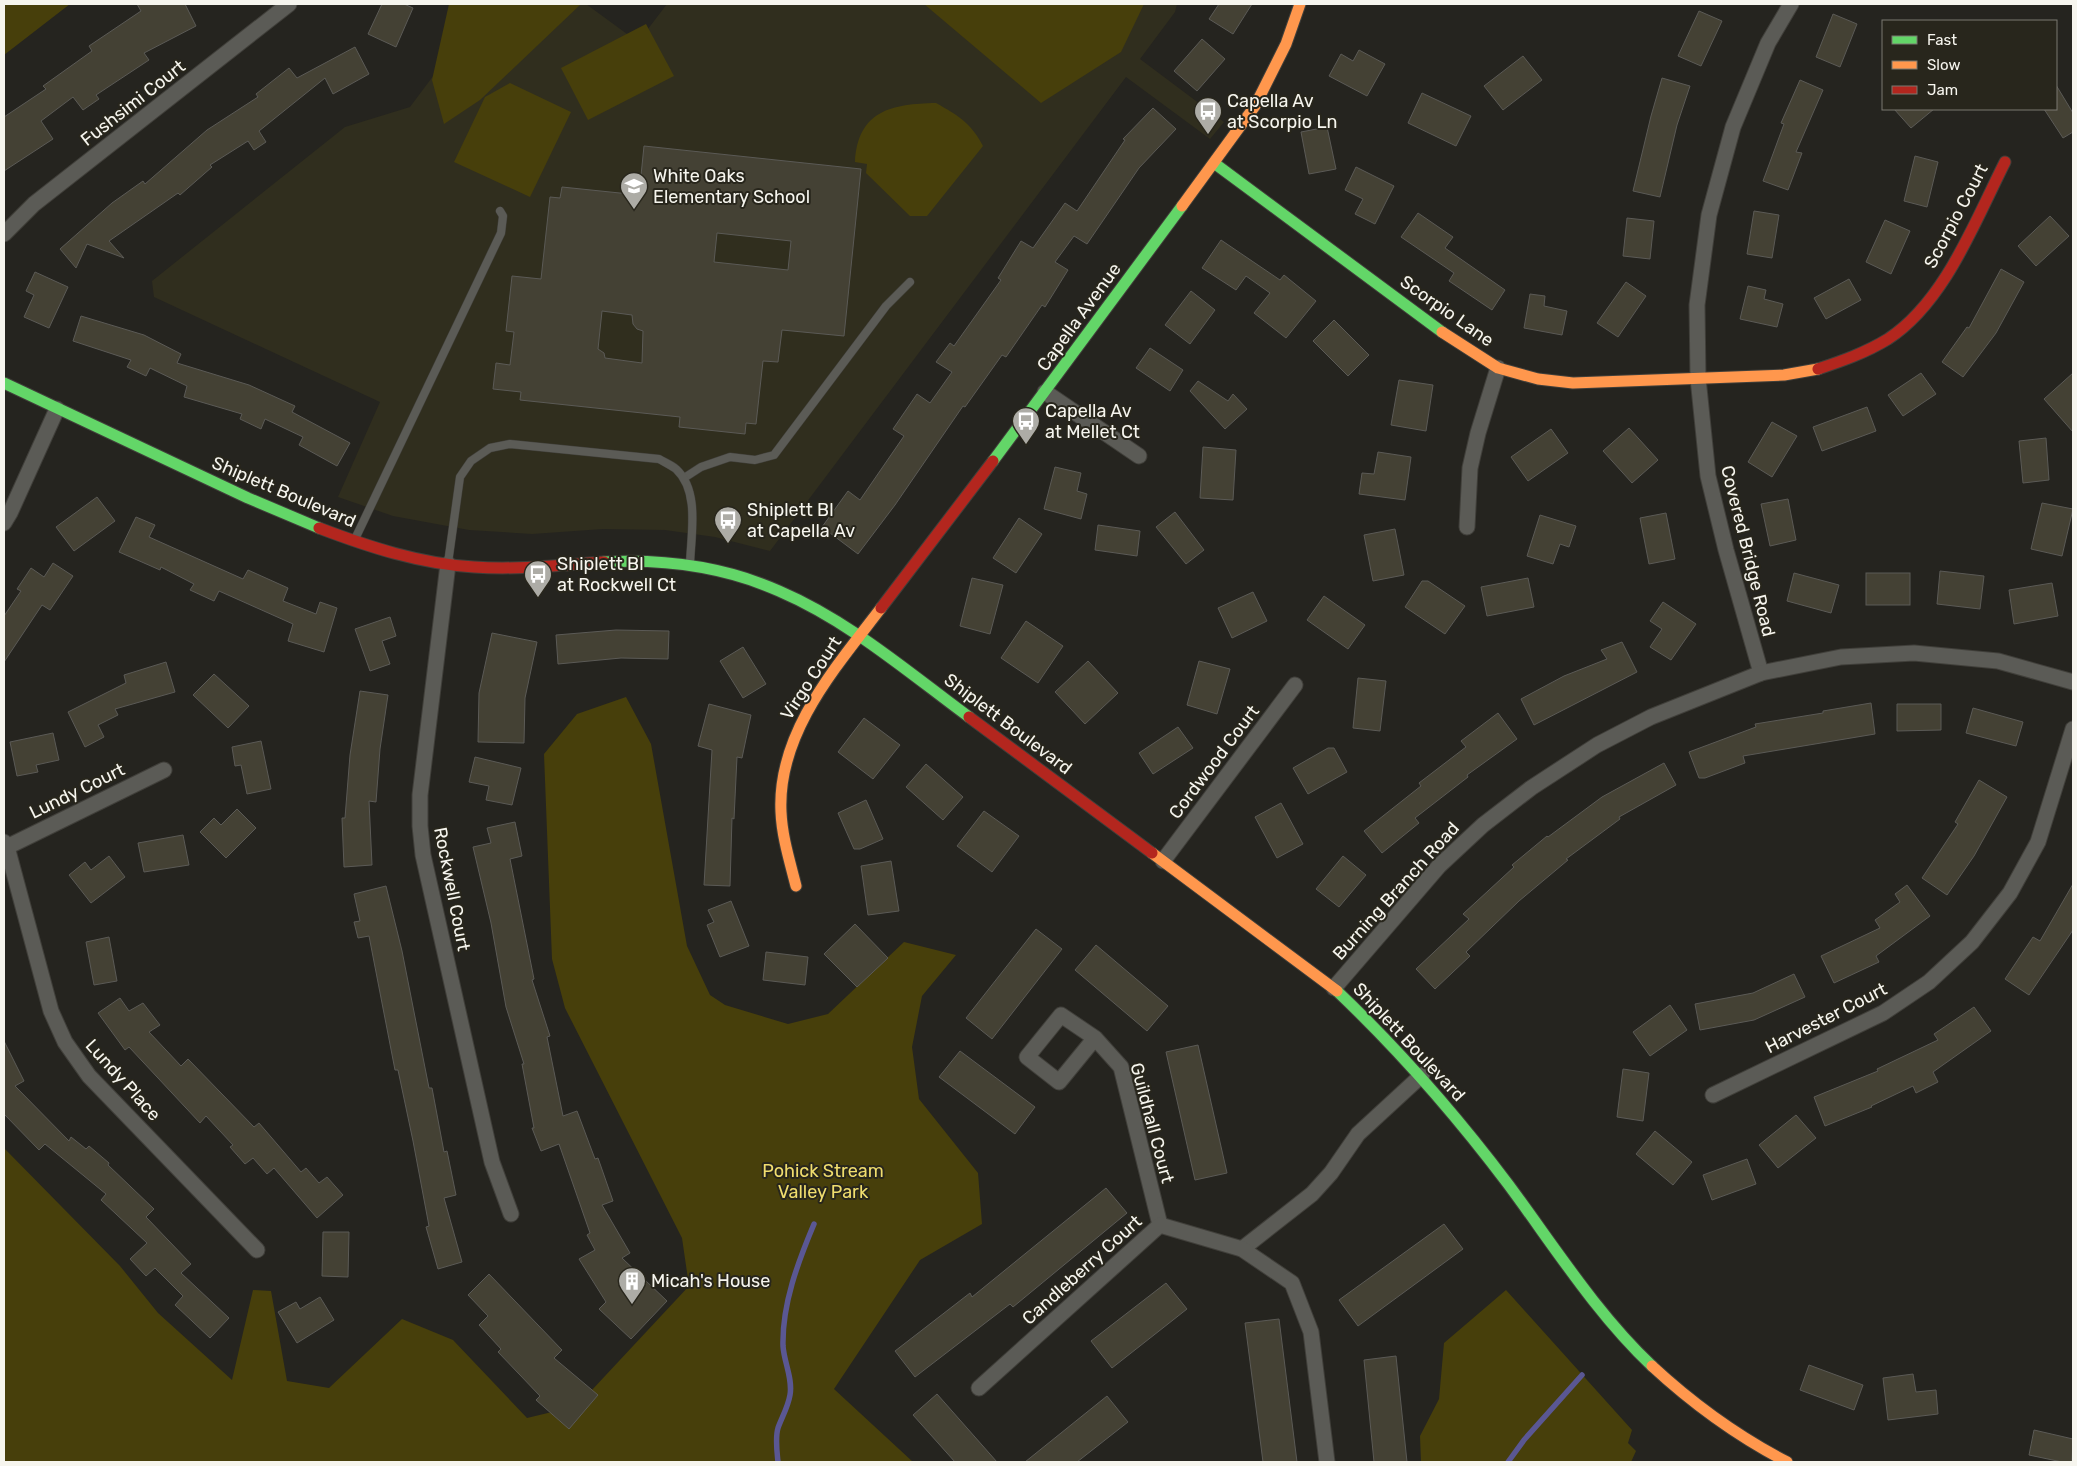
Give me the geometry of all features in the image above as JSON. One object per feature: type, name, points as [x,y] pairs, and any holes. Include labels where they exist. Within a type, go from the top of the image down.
[{"type":"street","name":"Fushsimi Court","points":[[4,234],[34,204],[290,4]]},
{"type":"street","name":"Capella Avenue","points":[[860,636],[1045,392],[1255,106],[1286,44],[1300,4]]},
{"type":"street","name":"Covered Bridge Road","points":[[1761,674],[1726,550],[1708,476],[1698,378],[1697,305],[1709,215],[1733,127],[1768,43],[1791,4]]},
{"type":"street","name":"Scorpio Court","points":[[1698,378],[1784,375],[1816,370],[1855,357],[1889,338],[1918,312],[1954,264],[2006,162]]},
{"type":"street","name":"Scorpio Lane","points":[[1214,163],[1442,332],[1498,368],[1538,379],[1573,384],[1698,378]]},
{"type":"street","points":[[1468,527],[1470,468],[1478,433],[1498,368]]},
{"type":"street","name":"Shiplett Boulevard","points":[[4,383],[272,510],[312,527],[354,541],[430,562],[497,568],[638,562],[713,569],[761,584],[800,600],[860,636],[1334,988],[1373,1024],[1422,1075],[1466,1129],[1609,1319],[1646,1360],[1687,1398],[1716,1419],[1746,1439],[1787,1462]]},
{"type":"street","points":[[1045,392],[1139,456]]},
{"type":"street","points":[[4,522],[10,513],[57,409]]},
{"type":"street","name":"Rockwell Court","points":[[448,564],[420,795],[420,826],[423,855],[492,1162],[511,1214]]},
{"type":"street","name":"Virgo Court","points":[[796,886],[788,856],[781,812],[782,784],[789,754],[801,722],[860,636]]},
{"type":"street","name":"Burning Branch Road","points":[[1334,988],[1439,866],[1483,825],[1532,788],[1597,745],[1650,717],[1761,674],[1841,657],[1914,653],[1998,661],[2073,682]]},
{"type":"street","name":"Cordwood Court","points":[[1163,861],[1295,685]]},
{"type":"street","name":"Harvester Court","points":[[1713,1095],[1883,1013],[1928,982],[1972,942],[2010,893],[2038,842],[2073,729]]},
{"type":"street","name":"Lundy Court","points":[[5,845],[164,770]]},
{"type":"street","name":"Lundy Place","points":[[5,845],[51,1011],[65,1042],[89,1076],[257,1250]]},
{"type":"street","name":"Guildhall Court","points":[[1095,1038],[1059,1082],[1027,1057],[1061,1015],[1095,1038],[1121,1067],[1160,1225]]},
{"type":"street","points":[[1242,1249],[1312,1194],[1331,1173],[1358,1134],[1422,1075]]},
{"type":"street","name":"Candleberry Court","points":[[979,1388],[1160,1225],[1242,1249],[1292,1283],[1311,1332],[1328,1462]]},
{"type":"lane","points":[[354,541],[501,233],[503,216],[500,211]]},
{"type":"lane","points":[[684,478],[701,467],[730,457],[755,460],[774,455],[886,306],[910,282]]},
{"type":"lane","points":[[448,564],[460,478],[472,461],[490,448],[510,444],[659,459],[675,468],[687,483],[692,506],[690,566]]},
{"type":"shaded area","name":"White Oaks Elementary School","points":[[487,4],[586,4],[638,42],[667,4],[1177,4],[1175,12],[1140,59],[1224,122],[1210,139],[1126,77],[770,551],[715,537],[665,530],[603,529],[532,534],[469,530],[393,516],[338,497],[380,402],[154,297],[152,281],[345,127],[410,107]]},
{"type":"green space","points":[[4,4],[70,4],[4,55]]},
{"type":"green space","points":[[449,4],[581,4],[480,100],[444,124],[432,80]]},
{"type":"green space","points":[[924,4],[1144,4],[1121,52],[1041,103]]},
{"type":"green space","points":[[646,24],[674,76],[588,120],[561,68]]},
{"type":"green space","points":[[510,83],[571,112],[530,197],[454,162],[485,97]]},
{"type":"green space","points":[[936,103],[964,121],[974,131],[983,146],[927,216],[910,216],[866,173],[867,164],[855,162],[858,145],[863,131],[870,121],[880,113],[905,105]]},
{"type":"green space","name":"Pohick Stream Valley Park","points":[[626,697],[651,744],[687,946],[710,995],[725,1005],[788,1024],[828,1014],[904,942],[956,955],[922,996],[912,1047],[919,1099],[978,1173],[982,1224],[920,1260],[834,1389],[913,1462],[4,1462],[4,1148],[120,1266],[158,1313],[232,1380],[253,1290],[271,1291],[287,1381],[329,1388],[402,1319],[453,1340],[527,1418],[577,1406],[689,1286],[682,1238],[565,1008],[552,959],[544,754],[577,714]]},
{"type":"green space","points":[[1506,1290],[1632,1430],[1628,1443],[1636,1451],[1631,1462],[1421,1462],[1420,1436],[1439,1399],[1444,1343]]},
{"type":"building","points":[[137,4],[185,4],[196,26],[144,53],[149,60],[96,95],[99,99],[83,110],[73,97],[41,121],[53,139],[4,171],[4,117],[46,89],[43,86],[92,51],[89,46],[141,11]]},
{"type":"building","points":[[382,4],[404,4],[413,8],[396,47],[368,34]]},
{"type":"building","points":[[1219,4],[1252,4],[1233,34],[1209,19]]},
{"type":"building","points":[[1699,11],[1722,21],[1701,66],[1678,56]]},
{"type":"building","points":[[1833,14],[1857,24],[1840,67],[1816,57]]},
{"type":"building","points":[[1202,39],[1225,59],[1197,91],[1174,71]]},
{"type":"building","points":[[355,47],[369,74],[333,94],[325,78],[259,131],[266,142],[254,150],[248,141],[210,165],[212,167],[180,195],[178,193],[109,241],[124,258],[87,244],[76,268],[60,249],[112,203],[143,181],[145,184],[207,130],[258,97],[256,94],[289,68],[297,78]]},
{"type":"building","points":[[1359,50],[1385,64],[1367,96],[1329,76],[1341,54],[1353,61]]},
{"type":"building","points":[[1523,56],[1542,80],[1503,110],[1484,86]]},
{"type":"building","points":[[1662,78],[1690,86],[1677,125],[1660,197],[1633,191]]},
{"type":"building","points":[[1800,80],[1823,90],[1796,152],[1802,153],[1788,190],[1763,181],[1784,124],[1781,123]]},
{"type":"building","points":[[2057,87],[2073,113],[2073,132],[2063,138],[2045,110],[2057,110]]},
{"type":"building","points":[[1422,93],[1471,116],[1456,146],[1408,123]]},
{"type":"building","points":[[1153,108],[1176,129],[1139,168],[1087,244],[1074,236],[1055,262],[1068,270],[1045,307],[1042,305],[1006,357],[1002,355],[965,407],[963,406],[895,505],[858,554],[822,527],[848,491],[860,500],[904,436],[893,429],[917,394],[930,403],[952,372],[936,362],[950,343],[954,346],[1001,280],[998,278],[1021,241],[1033,248],[1065,203],[1077,211],[1125,140],[1123,139]]},
{"type":"building","points":[[1895,110],[1933,110],[1911,128]]},
{"type":"building","points":[[1327,127],[1336,169],[1309,174],[1301,132]]},
{"type":"building","points":[[644,146],[861,169],[844,336],[782,330],[778,362],[763,361],[756,424],[746,423],[745,434],[679,427],[680,417],[520,400],[521,392],[493,389],[496,363],[510,365],[514,332],[506,331],[512,276],[541,279],[550,197],[560,198],[562,187],[639,195]],"holes":[[[717,233],[791,241],[788,270],[714,262]],[[602,311],[632,315],[633,324],[637,329],[643,331],[642,363],[605,358],[604,353],[598,349]]]},
{"type":"building","points":[[1915,156],[1938,162],[1927,207],[1904,201]]},
{"type":"building","points":[[1356,167],[1394,186],[1375,224],[1355,214],[1363,199],[1345,190]]},
{"type":"building","points":[[1754,211],[1779,215],[1772,258],[1747,254]]},
{"type":"building","points":[[1418,213],[1453,237],[1445,248],[1505,290],[1492,310],[1449,281],[1454,273],[1401,237]]},
{"type":"building","points":[[2050,216],[2069,236],[2036,266],[2018,246]]},
{"type":"building","points":[[1627,218],[1654,221],[1650,259],[1623,256]]},
{"type":"building","points":[[1885,220],[1910,231],[1891,274],[1866,262]]},
{"type":"building","points":[[1221,240],[1280,280],[1284,275],[1316,301],[1286,338],[1254,313],[1270,293],[1246,276],[1236,290],[1202,268]]},
{"type":"building","points":[[2001,269],[2024,282],[1996,333],[1963,377],[1942,362],[1967,327],[1969,328]]},
{"type":"building","points":[[35,272],[68,287],[49,328],[24,317],[34,295],[26,291]]},
{"type":"building","points":[[1849,279],[1861,300],[1826,319],[1814,298]]},
{"type":"building","points":[[1626,282],[1646,296],[1618,337],[1597,323]]},
{"type":"building","points":[[1748,286],[1766,290],[1764,299],[1783,304],[1777,327],[1740,319]]},
{"type":"building","points":[[1191,291],[1215,310],[1190,344],[1165,325]]},
{"type":"building","points":[[1530,294],[1545,296],[1544,306],[1567,311],[1562,335],[1524,328]]},
{"type":"building","points":[[81,316],[144,335],[181,354],[177,363],[249,385],[295,406],[292,412],[350,443],[337,466],[299,445],[303,437],[265,419],[261,429],[240,419],[242,414],[184,397],[187,386],[150,368],[146,376],[127,367],[131,360],[73,341]]},
{"type":"building","points":[[1334,320],[1369,355],[1348,376],[1313,341]]},
{"type":"building","points":[[1150,348],[1183,370],[1170,391],[1136,368]]},
{"type":"building","points":[[1921,373],[1936,394],[1903,416],[1888,395]]},
{"type":"building","points":[[2073,373],[2073,432],[2044,399]]},
{"type":"building","points":[[1399,380],[1433,385],[1426,431],[1391,425]]},
{"type":"building","points":[[1198,381],[1228,401],[1233,394],[1247,409],[1225,429],[1190,391]]},
{"type":"building","points":[[1867,407],[1876,431],[1822,451],[1813,427]]},
{"type":"building","points":[[1772,422],[1797,436],[1772,477],[1748,462]]},
{"type":"building","points":[[1629,428],[1658,460],[1632,483],[1603,451]]},
{"type":"building","points":[[1551,429],[1568,453],[1528,481],[1511,457]]},
{"type":"building","points":[[2046,438],[2049,480],[2023,483],[2019,441]]},
{"type":"building","points":[[1203,447],[1236,450],[1233,500],[1200,498]]},
{"type":"building","points":[[1378,452],[1411,457],[1405,500],[1359,494],[1362,473],[1374,474]]},
{"type":"building","points":[[1055,467],[1081,473],[1077,491],[1087,494],[1081,519],[1044,509]]},
{"type":"building","points":[[97,497],[115,521],[74,551],[56,527]]},
{"type":"building","points":[[1788,499],[1796,540],[1770,546],[1761,504]]},
{"type":"building","points":[[2042,503],[2073,509],[2062,556],[2031,549]]},
{"type":"building","points":[[1175,512],[1204,550],[1186,564],[1156,527]]},
{"type":"building","points":[[1666,513],[1675,559],[1649,564],[1640,518]]},
{"type":"building","points":[[1540,515],[1576,526],[1569,547],[1560,544],[1553,564],[1527,556]]},
{"type":"building","points":[[136,517],[155,525],[149,537],[243,579],[248,570],[288,588],[283,601],[316,614],[320,602],[337,608],[324,652],[288,641],[293,624],[219,591],[214,601],[190,590],[194,584],[161,567],[160,570],[119,552]]},
{"type":"building","points":[[1019,518],[1042,534],[1016,573],[993,558]]},
{"type":"building","points":[[1098,525],[1140,531],[1137,556],[1095,550]]},
{"type":"building","points":[[1395,529],[1404,575],[1373,581],[1364,535]]},
{"type":"building","points":[[53,563],[73,576],[50,610],[42,605],[4,662],[4,616],[21,591],[17,589],[31,568],[44,577]]},
{"type":"building","points":[[1940,571],[1984,576],[1980,609],[1937,604]]},
{"type":"building","points":[[1794,573],[1839,585],[1831,613],[1787,601]]},
{"type":"building","points":[[1866,573],[1910,573],[1910,605],[1866,605]]},
{"type":"building","points":[[972,578],[1003,585],[990,634],[960,626]]},
{"type":"building","points":[[1528,578],[1534,607],[1487,616],[1481,587]]},
{"type":"building","points":[[1422,581],[1428,581],[1465,606],[1445,634],[1405,607]]},
{"type":"building","points":[[2052,583],[2058,616],[2014,624],[2009,590]]},
{"type":"building","points":[[1253,592],[1267,621],[1232,638],[1218,608]]},
{"type":"building","points":[[1324,596],[1365,625],[1348,649],[1307,620]]},
{"type":"building","points":[[1663,602],[1696,624],[1671,660],[1650,647],[1662,629],[1650,621]]},
{"type":"building","points":[[390,617],[396,636],[382,641],[390,664],[370,671],[355,629]]},
{"type":"building","points":[[1026,621],[1063,646],[1038,683],[1001,658]]},
{"type":"building","points":[[616,630],[669,631],[668,659],[621,658],[558,664],[556,635]]},
{"type":"building","points":[[492,633],[537,642],[525,698],[524,743],[478,742],[479,693]]},
{"type":"building","points":[[1622,642],[1637,672],[1534,725],[1521,699],[1564,676],[1607,659],[1601,650]]},
{"type":"building","points":[[743,647],[766,684],[743,698],[720,661]]},
{"type":"building","points":[[1088,661],[1118,693],[1085,724],[1055,692]]},
{"type":"building","points":[[1199,661],[1230,669],[1217,714],[1187,705]]},
{"type":"building","points":[[166,662],[175,692],[115,709],[118,715],[98,725],[104,737],[85,747],[68,712],[126,683],[124,675]]},
{"type":"building","points":[[214,674],[249,706],[228,728],[193,695]]},
{"type":"building","points":[[1358,678],[1386,681],[1380,731],[1353,728]]},
{"type":"building","points":[[360,691],[388,695],[380,749],[376,802],[369,801],[372,865],[344,867],[342,818],[345,818],[350,755]]},
{"type":"building","points":[[1871,703],[1875,734],[1743,756],[1745,763],[1705,778],[1699,778],[1689,752],[1756,727],[1755,724]]},
{"type":"building","points":[[709,704],[751,715],[742,758],[737,757],[734,819],[732,818],[730,886],[704,885],[712,750],[698,746]]},
{"type":"building","points":[[1897,704],[1941,704],[1941,730],[1897,731]]},
{"type":"building","points":[[1973,708],[2023,722],[2016,746],[1966,733]]},
{"type":"building","points":[[1498,713],[1517,739],[1467,775],[1468,777],[1415,818],[1419,823],[1382,853],[1364,831],[1421,786],[1419,783],[1466,747],[1461,741]]},
{"type":"building","points":[[864,718],[900,745],[873,779],[838,752]]},
{"type":"building","points":[[1178,727],[1193,748],[1153,774],[1139,753]]},
{"type":"building","points":[[53,733],[59,760],[36,765],[38,772],[17,776],[10,742]]},
{"type":"building","points":[[261,741],[271,789],[247,794],[241,765],[235,766],[232,747]]},
{"type":"building","points":[[1328,748],[1334,748],[1347,772],[1308,794],[1293,768]]},
{"type":"building","points":[[475,757],[521,768],[512,805],[486,800],[489,786],[469,782]]},
{"type":"building","points":[[1664,763],[1676,785],[1619,817],[1620,819],[1566,859],[1568,860],[1519,901],[1466,952],[1470,956],[1435,989],[1416,969],[1469,919],[1463,914],[1514,867],[1512,865],[1547,836],[1602,797]]},
{"type":"building","points":[[926,764],[963,797],[943,820],[906,787]]},
{"type":"building","points":[[1979,780],[2007,797],[1974,856],[1947,895],[1922,878],[1958,824],[1955,822]]},
{"type":"building","points":[[866,800],[883,839],[860,849],[854,849],[838,813]]},
{"type":"building","points":[[1281,803],[1303,844],[1277,858],[1255,817]]},
{"type":"building","points":[[237,809],[256,828],[226,858],[200,832],[214,818],[221,825]]},
{"type":"building","points":[[984,811],[1019,836],[992,872],[957,846]]},
{"type":"building","points":[[515,822],[522,856],[510,859],[534,979],[532,980],[550,1036],[547,1037],[563,1116],[577,1111],[595,1159],[598,1158],[613,1201],[602,1205],[630,1253],[622,1258],[667,1301],[631,1339],[599,1309],[606,1302],[579,1259],[595,1250],[587,1235],[590,1233],[559,1144],[541,1151],[532,1128],[534,1128],[522,1064],[524,1064],[506,1007],[491,923],[473,847],[491,843],[487,828]]},
{"type":"building","points":[[183,835],[189,865],[144,872],[138,843]]},
{"type":"building","points":[[109,856],[125,877],[91,903],[69,875],[85,862],[91,870]]},
{"type":"building","points":[[1343,856],[1366,875],[1339,907],[1316,889]]},
{"type":"building","points":[[891,861],[899,911],[868,915],[861,866]]},
{"type":"building","points":[[2073,884],[2073,930],[2029,995],[2005,979],[2033,937],[2040,941]]},
{"type":"building","points":[[1907,885],[1930,916],[1876,956],[1879,962],[1834,983],[1821,956],[1880,928],[1875,920],[1900,902],[1895,894]]},
{"type":"building","points":[[386,886],[402,951],[429,1088],[432,1088],[444,1152],[447,1151],[456,1195],[444,1198],[462,1262],[438,1269],[426,1227],[429,1226],[413,1141],[398,1070],[395,1070],[369,936],[358,938],[354,922],[360,921],[354,894]]},
{"type":"building","points":[[731,901],[749,946],[720,957],[707,925],[714,922],[708,910]]},
{"type":"building","points":[[855,924],[888,958],[857,987],[824,954]]},
{"type":"building","points":[[1036,929],[1062,949],[992,1039],[966,1018]]},
{"type":"building","points":[[109,937],[117,981],[94,985],[86,942]]},
{"type":"building","points":[[1096,945],[1168,1006],[1147,1031],[1075,970]]},
{"type":"building","points":[[766,952],[808,957],[805,985],[763,980]]},
{"type":"building","points":[[1794,974],[1805,997],[1754,1020],[1700,1030],[1695,1004],[1753,993]]},
{"type":"building","points":[[120,998],[129,1011],[143,1003],[160,1025],[149,1032],[181,1066],[188,1059],[254,1127],[259,1123],[301,1172],[306,1168],[319,1183],[327,1177],[343,1195],[317,1218],[274,1168],[267,1174],[253,1158],[245,1164],[230,1147],[233,1145],[206,1116],[200,1123],[129,1047],[125,1050],[98,1013]]},
{"type":"building","points":[[1670,1005],[1687,1030],[1650,1056],[1633,1032]]},
{"type":"building","points":[[1974,1007],[1991,1031],[1933,1072],[1938,1082],[1916,1093],[1913,1086],[1872,1107],[1825,1126],[1814,1097],[1878,1071],[1877,1069],[1938,1040],[1934,1034]]},
{"type":"building","points":[[4,1041],[24,1081],[15,1086],[69,1141],[71,1137],[86,1149],[89,1146],[109,1163],[108,1165],[154,1209],[146,1217],[191,1264],[181,1273],[229,1318],[210,1338],[175,1305],[183,1296],[155,1268],[146,1276],[130,1259],[147,1243],[101,1200],[106,1194],[45,1144],[39,1150],[4,1114]]},
{"type":"building","points":[[1198,1045],[1227,1173],[1195,1180],[1166,1052]]},
{"type":"building","points":[[960,1051],[1035,1107],[1015,1134],[939,1077]]},
{"type":"building","points":[[1623,1069],[1649,1073],[1643,1121],[1617,1117]]},
{"type":"building","points":[[1796,1115],[1816,1138],[1778,1168],[1759,1145]]},
{"type":"building","points":[[1655,1131],[1692,1162],[1673,1185],[1636,1154]]},
{"type":"building","points":[[1747,1159],[1756,1184],[1712,1200],[1703,1175]]},
{"type":"building","points":[[1106,1188],[1127,1213],[1013,1307],[1010,1304],[915,1377],[895,1351],[970,1293],[972,1297]]},
{"type":"building","points":[[1444,1224],[1463,1249],[1358,1326],[1339,1300]]},
{"type":"building","points":[[323,1232],[349,1232],[348,1277],[322,1276]]},
{"type":"building","points":[[489,1274],[562,1350],[554,1358],[598,1395],[569,1429],[536,1400],[540,1396],[498,1352],[501,1349],[479,1325],[488,1316],[468,1295]]},
{"type":"building","points":[[1166,1283],[1187,1309],[1112,1368],[1091,1341]]},
{"type":"building","points":[[320,1297],[334,1320],[297,1343],[278,1312],[296,1302],[300,1309]]},
{"type":"building","points":[[1279,1319],[1297,1462],[1263,1462],[1245,1323]]},
{"type":"building","points":[[1396,1356],[1407,1462],[1374,1462],[1364,1360]]},
{"type":"building","points":[[1809,1365],[1863,1385],[1854,1410],[1800,1390]]},
{"type":"building","points":[[1913,1374],[1916,1392],[1936,1390],[1938,1414],[1888,1420],[1883,1378]]},
{"type":"building","points":[[937,1394],[997,1462],[955,1462],[913,1415]]},
{"type":"building","points":[[1107,1396],[1128,1422],[1077,1462],[1025,1462]]},
{"type":"building","points":[[2034,1430],[2073,1439],[2072,1462],[2062,1462],[2029,1455]]},
{"type":"waterway","points":[[778,1462],[777,1432],[788,1404],[791,1389],[783,1346],[785,1315],[797,1268],[814,1224]]},
{"type":"waterway","points":[[1508,1462],[1524,1440],[1582,1375]]},
{"type":"traffic: fast","points":[[1214,163],[1442,332]]},
{"type":"traffic: fast","points":[[993,461],[1182,206]]},
{"type":"traffic: fast","points":[[4,383],[248,498],[319,528]]},
{"type":"traffic: fast","points":[[604,562],[649,562],[693,566],[737,576],[779,591],[805,603],[854,632],[969,717]]},
{"type":"traffic: fast","points":[[1337,991],[1405,1060],[1448,1108],[1508,1184],[1612,1324],[1652,1366]]},
{"type":"traffic: slow","points":[[1182,206],[1255,106],[1286,44],[1300,4]]},
{"type":"traffic: slow","points":[[1442,332],[1498,368],[1538,379],[1573,383],[1784,375],[1818,369]]},
{"type":"traffic: slow","points":[[796,886],[785,840],[781,812],[782,783],[789,755],[799,728],[813,702],[881,608]]},
{"type":"traffic: slow","points":[[1152,853],[1337,991]]},
{"type":"traffic: slow","points":[[1652,1366],[1716,1418],[1787,1462]]},
{"type":"traffic: jam","points":[[1818,369],[1862,353],[1888,339],[1908,323],[1926,304],[1957,259],[2005,162]]},
{"type":"traffic: jam","points":[[881,608],[993,461]]},
{"type":"traffic: jam","points":[[319,528],[395,554],[454,565],[507,568],[604,562]]},
{"type":"traffic: jam","points":[[969,717],[1152,853]]},
{"type":"place","name":"Capella Av at Scorpio Ln","points":[[1208,135]]},
{"type":"place","name":"White Oaks Elementary School","points":[[634,210]]},
{"type":"place","name":"Capella Av at Mellet Ct","points":[[1026,445]]},
{"type":"place","name":"Shiplett Bl at Capella Av","points":[[728,544]]},
{"type":"place","name":"Shiplett Bl at Rockwell Ct","points":[[538,598]]},
{"type":"place","name":"Micah's House","points":[[632,1305]]}]
